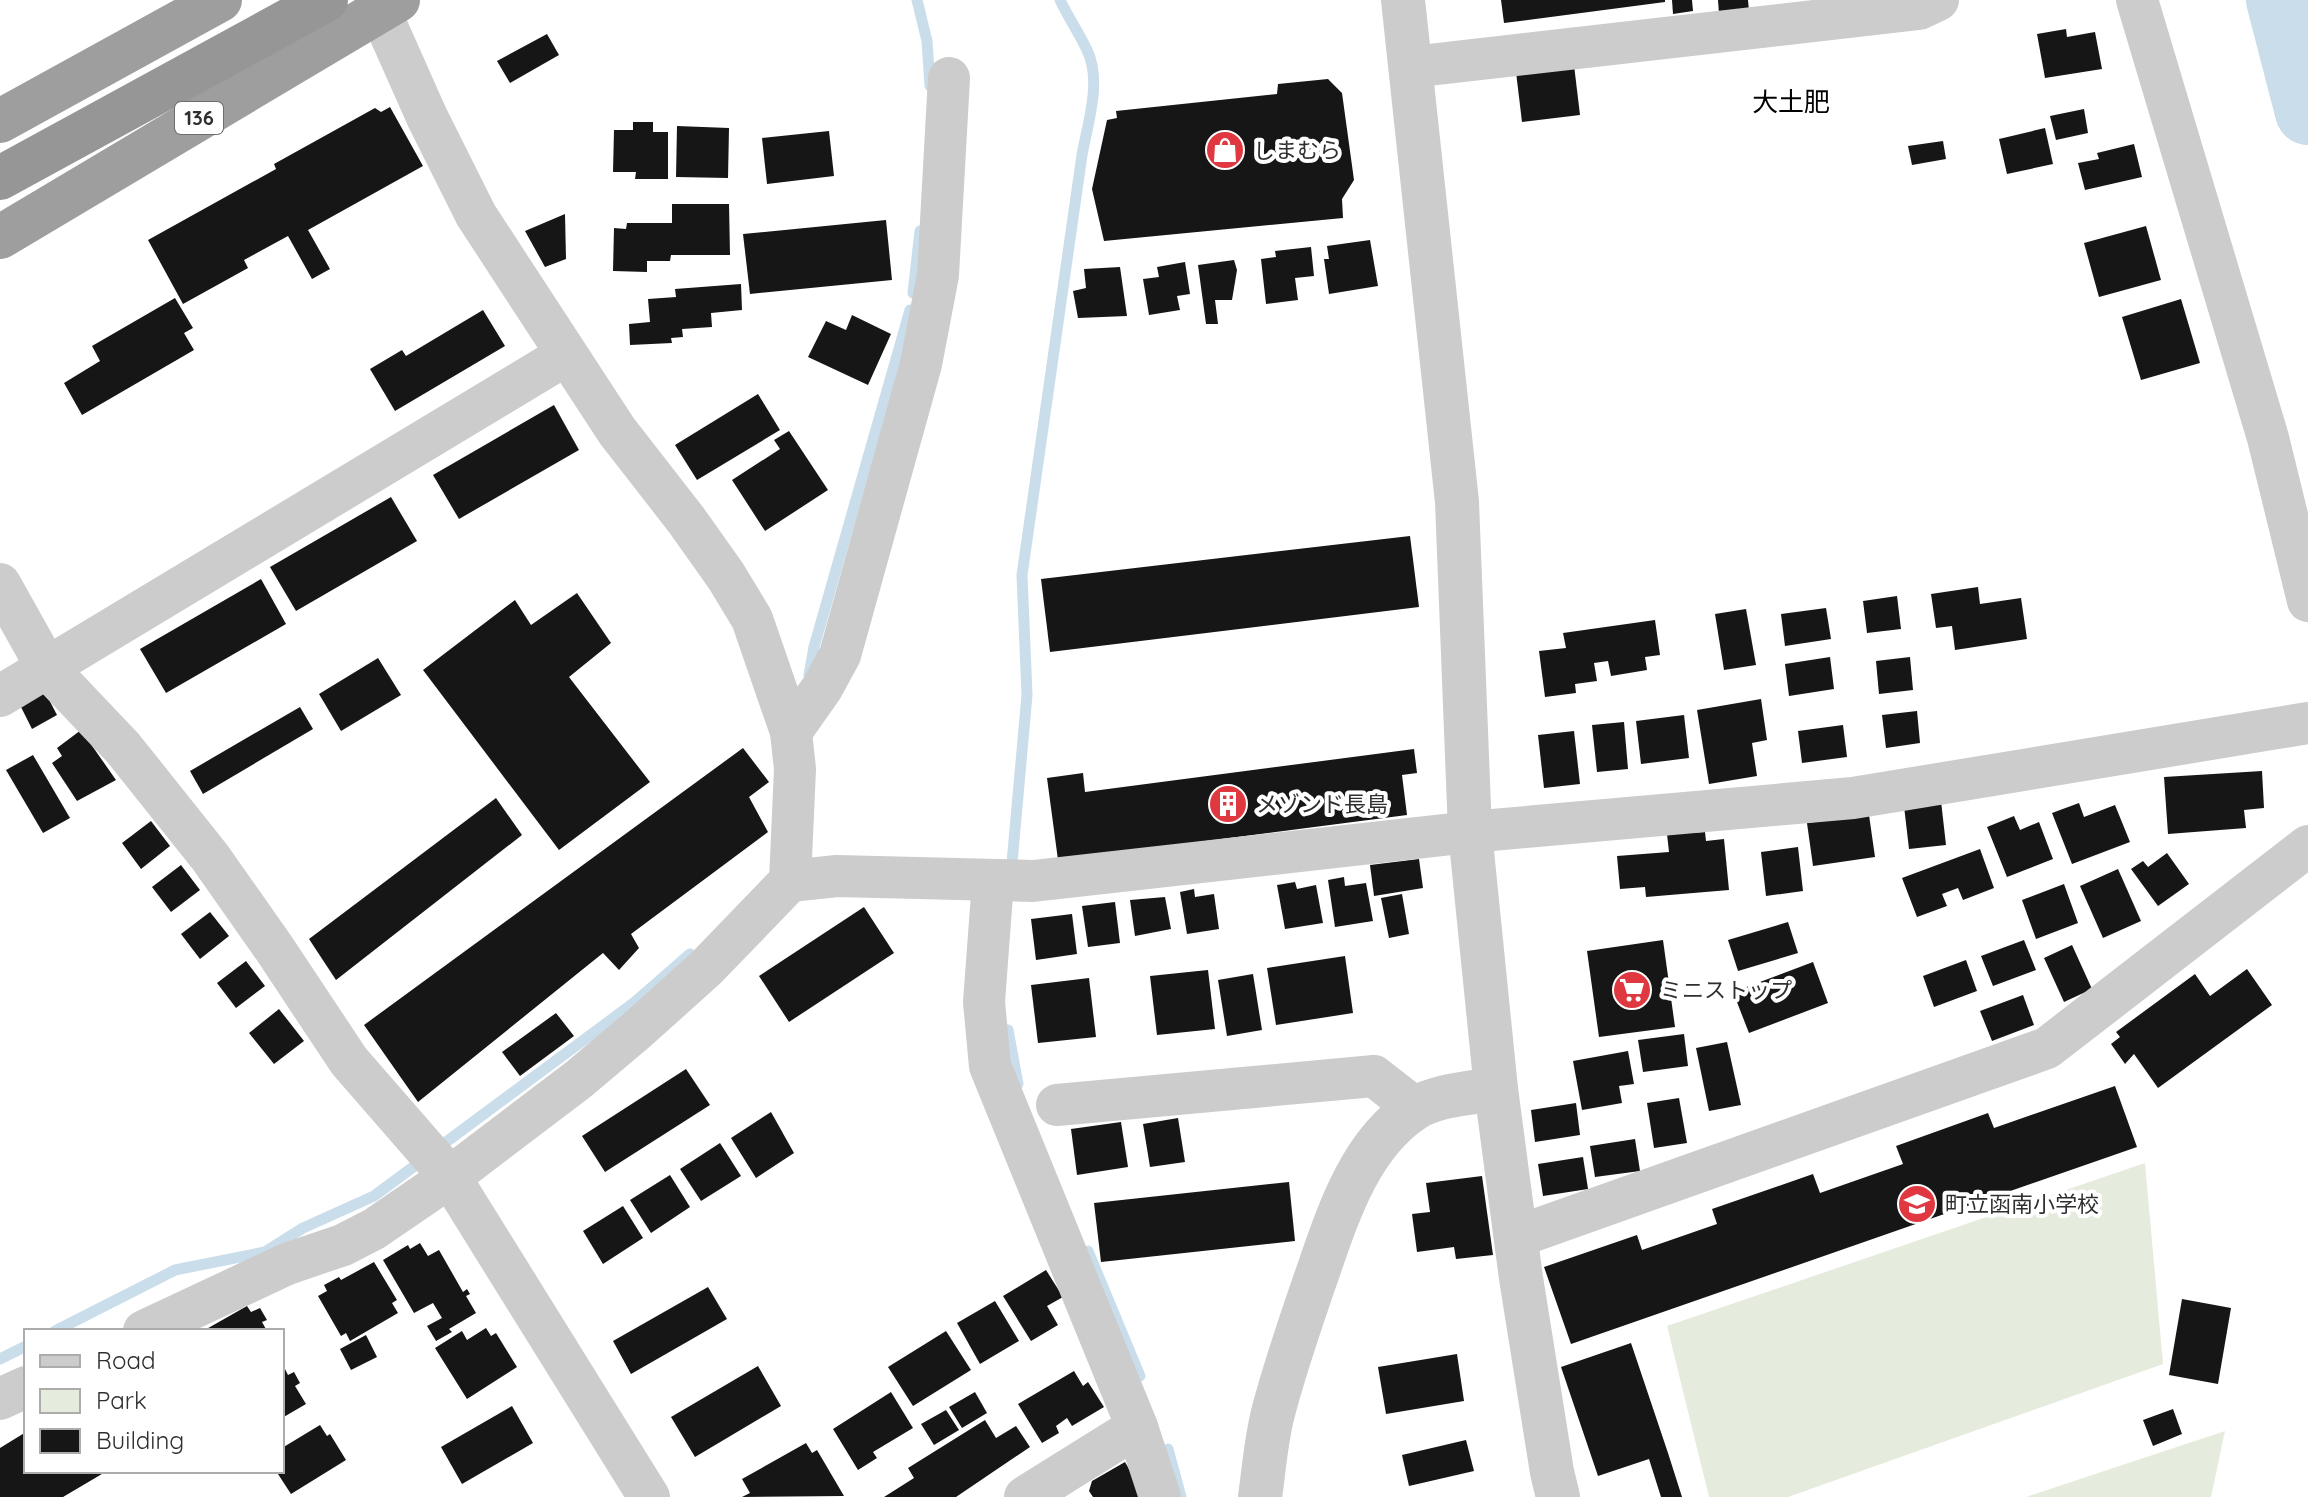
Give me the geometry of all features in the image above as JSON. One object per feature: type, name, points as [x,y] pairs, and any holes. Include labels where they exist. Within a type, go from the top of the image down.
[{"type":"highway","points":[[0,121],[220,0]]},
{"type":"highway","points":[[0,178],[326,0]]},
{"type":"highway","name":"136","points":[[0,237],[384,4]]},
{"type":"street","points":[[1403,0],[1457,502],[1470,832],[1496,1089],[1549,1457],[1558,1497]]},
{"type":"street","points":[[1411,67],[1919,9],[1938,0]]},
{"type":"street","points":[[2137,0],[2268,438],[2308,601]]},
{"type":"street","points":[[384,4],[427,117],[476,215],[617,431],[726,576],[752,619],[791,732],[795,769],[790,881]]},
{"type":"street","points":[[791,732],[822,688],[840,655],[921,364],[938,275],[949,78]]},
{"type":"street","points":[[0,696],[566,355]]},
{"type":"street","points":[[0,584],[47,668],[123,748],[162,796],[210,857],[349,1061],[450,1177],[649,1497]]},
{"type":"street","points":[[148,1329],[287,1264],[353,1240],[450,1177],[579,1079],[637,1030],[706,968],[790,881],[837,876],[1033,881],[1470,832],[1853,798],[2308,723]]},
{"type":"street","points":[[1516,1237],[2047,1048],[2308,846]]},
{"type":"street","points":[[993,881],[984,1002],[990,1066],[1137,1427],[1160,1497]]},
{"type":"street","points":[[1057,1105],[1374,1076],[1415,1108]]},
{"type":"street","points":[[1260,1497],[1272,1415],[1340,1210],[1362,1167],[1385,1134],[1415,1108],[1449,1097],[1496,1089]]},
{"type":"street","points":[[0,1399],[24,1388]]},
{"type":"street","points":[[1025,1497],[1137,1427]]},
{"type":"green space","points":[[2145,1163],[2163,1364],[1788,1497],[1709,1497],[1667,1326]]},
{"type":"green space","points":[[2225,1431],[2211,1497],[2026,1497]]},
{"type":"building","points":[[1501,0],[1665,0],[1665,2],[1504,23]]},
{"type":"building","points":[[1672,0],[1692,0],[1693,11],[1673,14]]},
{"type":"building","points":[[1718,0],[1748,0],[1749,11],[1719,14]]},
{"type":"building","points":[[2066,29],[2067,37],[2095,32],[2102,69],[2045,78],[2037,34]]},
{"type":"building","points":[[547,34],[559,55],[510,83],[497,61]]},
{"type":"building","points":[[1574,65],[1580,115],[1522,122],[1516,72]]},
{"type":"building","name":"しまむら","points":[[1328,79],[1342,93],[1354,180],[1342,199],[1343,218],[1104,241],[1092,189],[1107,120],[1117,118],[1116,111],[1277,94],[1278,84]]},
{"type":"building","points":[[390,107],[423,166],[308,230],[330,269],[312,279],[288,236],[244,260],[248,268],[183,304],[148,240],[276,169],[274,164],[375,108],[381,112]]},
{"type":"building","points":[[2084,109],[2088,133],[2056,140],[2050,116]]},
{"type":"building","points":[[633,122],[653,122],[653,132],[668,132],[668,179],[635,179],[636,172],[613,172],[614,130],[633,130]]},
{"type":"building","points":[[677,126],[729,128],[728,178],[676,177]]},
{"type":"building","points":[[2045,128],[2053,164],[2007,174],[1999,139]]},
{"type":"building","points":[[829,131],[834,176],[767,184],[762,138]]},
{"type":"building","points":[[1943,141],[1946,159],[1912,165],[1908,146]]},
{"type":"building","points":[[2134,144],[2142,177],[2085,190],[2078,163],[2099,159],[2097,153]]},
{"type":"building","points":[[672,204],[729,204],[730,255],[671,255],[670,261],[647,261],[647,272],[613,271],[614,228],[626,229],[627,223],[672,223]]},
{"type":"building","points":[[565,214],[566,259],[545,267],[525,231]]},
{"type":"building","points":[[886,220],[892,280],[750,294],[743,234]]},
{"type":"building","points":[[2146,226],[2161,280],[2099,297],[2084,243]]},
{"type":"building","points":[[1370,240],[1378,286],[1329,294],[1324,259],[1329,259],[1327,246]]},
{"type":"building","points":[[1311,247],[1314,276],[1295,278],[1298,300],[1266,304],[1261,259],[1276,257],[1275,251]]},
{"type":"building","points":[[1234,260],[1237,270],[1232,300],[1215,300],[1218,324],[1206,324],[1198,265]]},
{"type":"building","points":[[1185,262],[1190,294],[1177,296],[1180,310],[1149,315],[1143,279],[1159,277],[1157,267]]},
{"type":"building","points":[[1120,267],[1127,316],[1078,318],[1073,291],[1086,288],[1084,269]]},
{"type":"building","points":[[741,284],[742,310],[711,313],[712,327],[682,329],[683,337],[671,338],[672,343],[630,345],[629,324],[650,322],[648,299],[676,297],[675,289]]},
{"type":"building","points":[[175,298],[193,328],[184,333],[194,350],[82,415],[64,383],[100,361],[92,346]]},
{"type":"building","points":[[2181,299],[2200,363],[2141,380],[2122,317]]},
{"type":"building","points":[[483,310],[505,346],[395,411],[370,369],[402,350],[406,356]]},
{"type":"building","points":[[852,315],[891,334],[868,385],[808,357],[826,321],[846,330]]},
{"type":"building","points":[[758,394],[780,430],[697,480],[675,445]]},
{"type":"building","points":[[554,405],[579,450],[459,519],[433,475]]},
{"type":"building","points":[[789,431],[828,490],[765,531],[732,480],[780,449],[774,440]]},
{"type":"building","points":[[391,497],[417,541],[296,611],[270,567]]},
{"type":"building","points":[[1410,536],[1419,607],[1050,652],[1041,579]]},
{"type":"building","points":[[261,579],[286,624],[166,693],[140,649]]},
{"type":"building","points":[[1978,587],[1980,604],[2021,598],[2027,639],[1955,650],[1952,626],[1936,628],[1931,594]]},
{"type":"building","points":[[577,593],[611,643],[569,677],[650,782],[559,850],[423,670],[515,600],[531,625]]},
{"type":"building","points":[[1897,596],[1901,629],[1867,633],[1863,601]]},
{"type":"building","points":[[1826,608],[1831,639],[1785,646],[1781,614]]},
{"type":"building","points":[[1746,609],[1756,665],[1724,670],[1715,614]]},
{"type":"building","points":[[1655,620],[1660,655],[1645,657],[1647,670],[1611,676],[1608,661],[1594,663],[1597,681],[1575,684],[1576,693],[1545,697],[1539,651],[1566,648],[1563,633]]},
{"type":"building","points":[[1830,657],[1834,689],[1789,696],[1785,664]]},
{"type":"building","points":[[1910,657],[1913,690],[1879,694],[1876,661]]},
{"type":"building","points":[[378,658],[401,695],[341,731],[319,694]]},
{"type":"building","points":[[42,686],[57,715],[32,729],[18,701]]},
{"type":"building","points":[[1761,699],[1767,740],[1752,743],[1757,776],[1709,784],[1697,710]]},
{"type":"building","points":[[300,707],[313,729],[203,794],[190,771]]},
{"type":"building","points":[[1917,711],[1920,743],[1886,748],[1882,715]]},
{"type":"building","points":[[1684,715],[1689,758],[1641,764],[1636,721]]},
{"type":"building","points":[[1624,722],[1628,769],[1597,772],[1592,725]]},
{"type":"building","points":[[1843,725],[1847,757],[1802,763],[1798,731]]},
{"type":"building","points":[[81,730],[116,780],[77,801],[52,763],[62,756],[57,748]]},
{"type":"building","points":[[1574,731],[1580,784],[1544,788],[1538,735]]},
{"type":"building","points":[[743,748],[769,782],[749,797],[768,832],[631,934],[639,948],[619,970],[603,953],[418,1102],[364,1025]]},
{"type":"building","name":"メゾンド長島","points":[[1414,749],[1417,773],[1402,775],[1407,815],[1058,860],[1047,778],[1083,773],[1085,792]]},
{"type":"building","points":[[33,755],[70,818],[43,833],[6,770]]},
{"type":"building","points":[[2262,771],[2264,808],[2244,810],[2246,828],[2168,834],[2164,777]]},
{"type":"building","points":[[496,798],[522,835],[336,980],[309,939]]},
{"type":"building","points":[[1941,801],[1946,845],[1909,849],[1904,806]]},
{"type":"building","points":[[2079,803],[2084,817],[2115,805],[2130,842],[2072,864],[2052,813]]},
{"type":"building","points":[[1869,815],[1875,857],[1813,866],[1807,823]]},
{"type":"building","points":[[2014,816],[2020,830],[2039,822],[2053,859],[2007,877],[1987,827]]},
{"type":"building","points":[[151,821],[170,846],[141,869],[122,843]]},
{"type":"building","points":[[1705,832],[1706,841],[1724,839],[1729,890],[1646,897],[1645,887],[1620,889],[1617,856],[1669,852],[1667,834]]},
{"type":"building","points":[[1798,847],[1803,891],[1766,896],[1761,852]]},
{"type":"building","points":[[1980,849],[1994,888],[1963,900],[1958,888],[1942,894],[1947,906],[1917,917],[1902,878]]},
{"type":"building","points":[[2167,853],[2189,884],[2158,906],[2131,869],[2143,861],[2148,867]]},
{"type":"building","points":[[1419,859],[1423,888],[1374,896],[1370,865]]},
{"type":"building","points":[[181,865],[200,890],[171,912],[152,887]]},
{"type":"building","points":[[2118,869],[2141,921],[2103,938],[2080,886]]},
{"type":"building","points":[[1344,877],[1345,886],[1366,883],[1373,921],[1335,927],[1328,880]]},
{"type":"building","points":[[1295,882],[1297,889],[1316,885],[1323,923],[1285,929],[1277,885]]},
{"type":"building","points":[[2064,884],[2078,923],[2036,939],[2022,900]]},
{"type":"building","points":[[1194,889],[1195,897],[1214,894],[1219,929],[1187,934],[1180,892]]},
{"type":"building","points":[[1402,894],[1409,934],[1389,938],[1381,898]]},
{"type":"building","points":[[1165,897],[1171,929],[1135,936],[1130,900]]},
{"type":"building","points":[[1115,902],[1120,943],[1088,947],[1082,906]]},
{"type":"building","points":[[864,907],[894,953],[789,1022],[759,976]]},
{"type":"building","points":[[210,912],[229,936],[200,959],[181,934]]},
{"type":"building","points":[[1072,914],[1077,954],[1036,960],[1031,919]]},
{"type":"building","points":[[1788,922],[1798,953],[1738,971],[1728,940]]},
{"type":"building","points":[[1663,940],[1675,1027],[1599,1037],[1587,951]]},
{"type":"building","points":[[2024,940],[2036,970],[1993,986],[1981,956]]},
{"type":"building","points":[[2072,945],[2092,989],[2064,1002],[2044,958]]},
{"type":"building","points":[[1345,956],[1353,1013],[1276,1025],[1267,968]]},
{"type":"building","points":[[1966,960],[1977,991],[1934,1007],[1923,976]]},
{"type":"building","points":[[246,961],[265,986],[236,1008],[217,983]]},
{"type":"building","points":[[1813,962],[1828,1003],[1749,1033],[1733,992]]},
{"type":"building","points":[[2247,969],[2272,1005],[2158,1088],[2134,1054],[2125,1064],[2111,1044],[2120,1037],[2116,1032],[2195,974],[2210,996]]},
{"type":"building","points":[[1208,970],[1215,1029],[1157,1035],[1150,976]]},
{"type":"building","points":[[1253,974],[1262,1030],[1227,1036],[1218,980]]},
{"type":"building","points":[[1089,978],[1096,1037],[1038,1043],[1031,985]]},
{"type":"building","points":[[2023,995],[2034,1025],[1992,1041],[1980,1011]]},
{"type":"building","points":[[279,1009],[304,1041],[274,1064],[249,1033]]},
{"type":"building","points":[[556,1013],[574,1036],[520,1076],[502,1052]]},
{"type":"building","points":[[1684,1034],[1688,1066],[1643,1072],[1638,1040]]},
{"type":"building","points":[[1727,1042],[1741,1105],[1709,1111],[1696,1048]]},
{"type":"building","points":[[1628,1051],[1634,1084],[1619,1086],[1622,1103],[1582,1110],[1573,1061]]},
{"type":"building","points":[[686,1069],[710,1105],[605,1172],[582,1136]]},
{"type":"building","points":[[2115,1086],[2137,1147],[1571,1344],[1544,1267],[1637,1235],[1642,1250],[1717,1224],[1712,1209],[1813,1174],[1820,1193],[1903,1164],[1896,1146],[1988,1113],[1994,1128]]},
{"type":"building","points":[[1679,1098],[1687,1143],[1654,1148],[1647,1103]]},
{"type":"building","points":[[1576,1103],[1580,1135],[1535,1142],[1531,1110]]},
{"type":"building","points":[[771,1112],[794,1153],[756,1178],[731,1138]]},
{"type":"building","points":[[1178,1118],[1185,1162],[1150,1167],[1143,1124]]},
{"type":"building","points":[[1121,1122],[1128,1167],[1077,1175],[1071,1129]]},
{"type":"building","points":[[1635,1139],[1640,1171],[1595,1177],[1590,1146]]},
{"type":"building","points":[[720,1143],[741,1176],[701,1201],[680,1169]]},
{"type":"building","points":[[1583,1157],[1588,1189],[1543,1196],[1538,1164]]},
{"type":"building","points":[[670,1175],[690,1207],[651,1233],[630,1200]]},
{"type":"building","points":[[1482,1176],[1493,1255],[1456,1259],[1454,1247],[1417,1252],[1412,1214],[1430,1212],[1426,1183]]},
{"type":"building","points":[[1289,1182],[1295,1241],[1101,1262],[1094,1203]]},
{"type":"building","points":[[623,1206],[643,1238],[603,1264],[583,1231]]},
{"type":"building","points":[[420,1243],[428,1256],[439,1250],[463,1292],[467,1289],[470,1294],[466,1296],[476,1313],[436,1341],[427,1326],[442,1318],[433,1303],[414,1313],[383,1260],[408,1245],[410,1249]]},
{"type":"building","points":[[374,1262],[397,1300],[392,1303],[398,1313],[350,1341],[346,1333],[341,1336],[318,1296],[327,1291],[324,1285],[339,1277],[341,1280]]},
{"type":"building","points":[[1046,1270],[1063,1297],[1047,1306],[1058,1325],[1031,1341],[1003,1296]]},
{"type":"building","points":[[708,1287],[727,1319],[631,1374],[613,1341]]},
{"type":"building","points":[[2182,1299],[2231,1308],[2218,1384],[2169,1375]]},
{"type":"building","points":[[995,1301],[1019,1341],[980,1364],[957,1323]]},
{"type":"building","points":[[247,1306],[251,1312],[260,1308],[267,1320],[262,1322],[266,1329],[207,1329]]},
{"type":"building","points":[[486,1328],[491,1336],[496,1333],[517,1367],[467,1399],[435,1348],[462,1331],[467,1340]]},
{"type":"building","points":[[946,1331],[971,1370],[913,1406],[888,1367]]},
{"type":"building","points":[[366,1335],[377,1357],[351,1370],[340,1349]]},
{"type":"building","points":[[1631,1343],[1682,1497],[1661,1497],[1649,1459],[1598,1476],[1561,1367]]},
{"type":"building","points":[[1457,1354],[1464,1401],[1386,1414],[1378,1367]]},
{"type":"building","points":[[758,1366],[781,1406],[695,1457],[671,1417]]},
{"type":"building","points":[[284,1367],[288,1375],[294,1372],[300,1383],[295,1386],[306,1404],[284,1417]]},
{"type":"building","points":[[1074,1371],[1083,1386],[1088,1382],[1104,1407],[1072,1426],[1067,1418],[1056,1426],[1059,1433],[1042,1443],[1018,1404]]},
{"type":"building","points":[[891,1392],[913,1428],[873,1452],[877,1458],[858,1470],[833,1429]]},
{"type":"building","points":[[975,1392],[987,1413],[962,1428],[949,1407]]},
{"type":"building","points":[[512,1406],[533,1443],[462,1484],[441,1447]]},
{"type":"building","points":[[2173,1409],[2182,1434],[2153,1446],[2143,1420]]},
{"type":"building","points":[[946,1410],[959,1430],[934,1445],[921,1424]]},
{"type":"building","points":[[985,1420],[996,1438],[1016,1426],[1030,1447],[956,1497],[884,1497],[914,1478],[908,1468]]},
{"type":"building","points":[[320,1425],[327,1436],[330,1434],[346,1460],[291,1494],[277,1473],[284,1473],[284,1447]]},
{"type":"building","points":[[24,1433],[24,1473],[104,1473],[63,1497],[0,1497],[0,1448]]},
{"type":"building","points":[[1466,1440],[1474,1471],[1409,1486],[1402,1455]]},
{"type":"building","points":[[806,1443],[812,1453],[817,1450],[844,1496],[742,1497],[750,1493],[742,1479]]},
{"type":"building","points":[[1125,1462],[1140,1488],[1140,1497],[1093,1497],[1089,1491],[1092,1481]]},
{"type":"waterway","points":[[917,0],[927,41],[930,86]]},
{"type":"waterway","points":[[1011,874],[1027,695],[1022,575],[1094,88],[1087,50],[1060,0]]},
{"type":"waterway","points":[[2279,0],[2308,112]]},
{"type":"waterway","points":[[913,293],[920,231]]},
{"type":"waterway","points":[[809,675],[814,647],[910,310]]},
{"type":"waterway","points":[[438,1148],[635,1002],[690,954]]},
{"type":"waterway","points":[[1008,1030],[1018,1084]]},
{"type":"waterway","points":[[59,1329],[175,1270],[265,1252],[303,1228],[374,1196],[424,1159]]},
{"type":"waterway","points":[[1088,1251],[1140,1376]]},
{"type":"waterway","points":[[0,1359],[24,1347]]},
{"type":"waterway","points":[[1168,1449],[1181,1497]]},
{"type":"place","name":"しまむら","points":[[1225,150]]},
{"type":"place","name":"メゾンド長島","points":[[1228,804]]},
{"type":"place","name":"ミニストップ","points":[[1632,990]]},
{"type":"place","name":"町立函南小学校","points":[[1917,1204]]},
{"type":"district","name":"大土肥","points":[[1791,102]]}]
